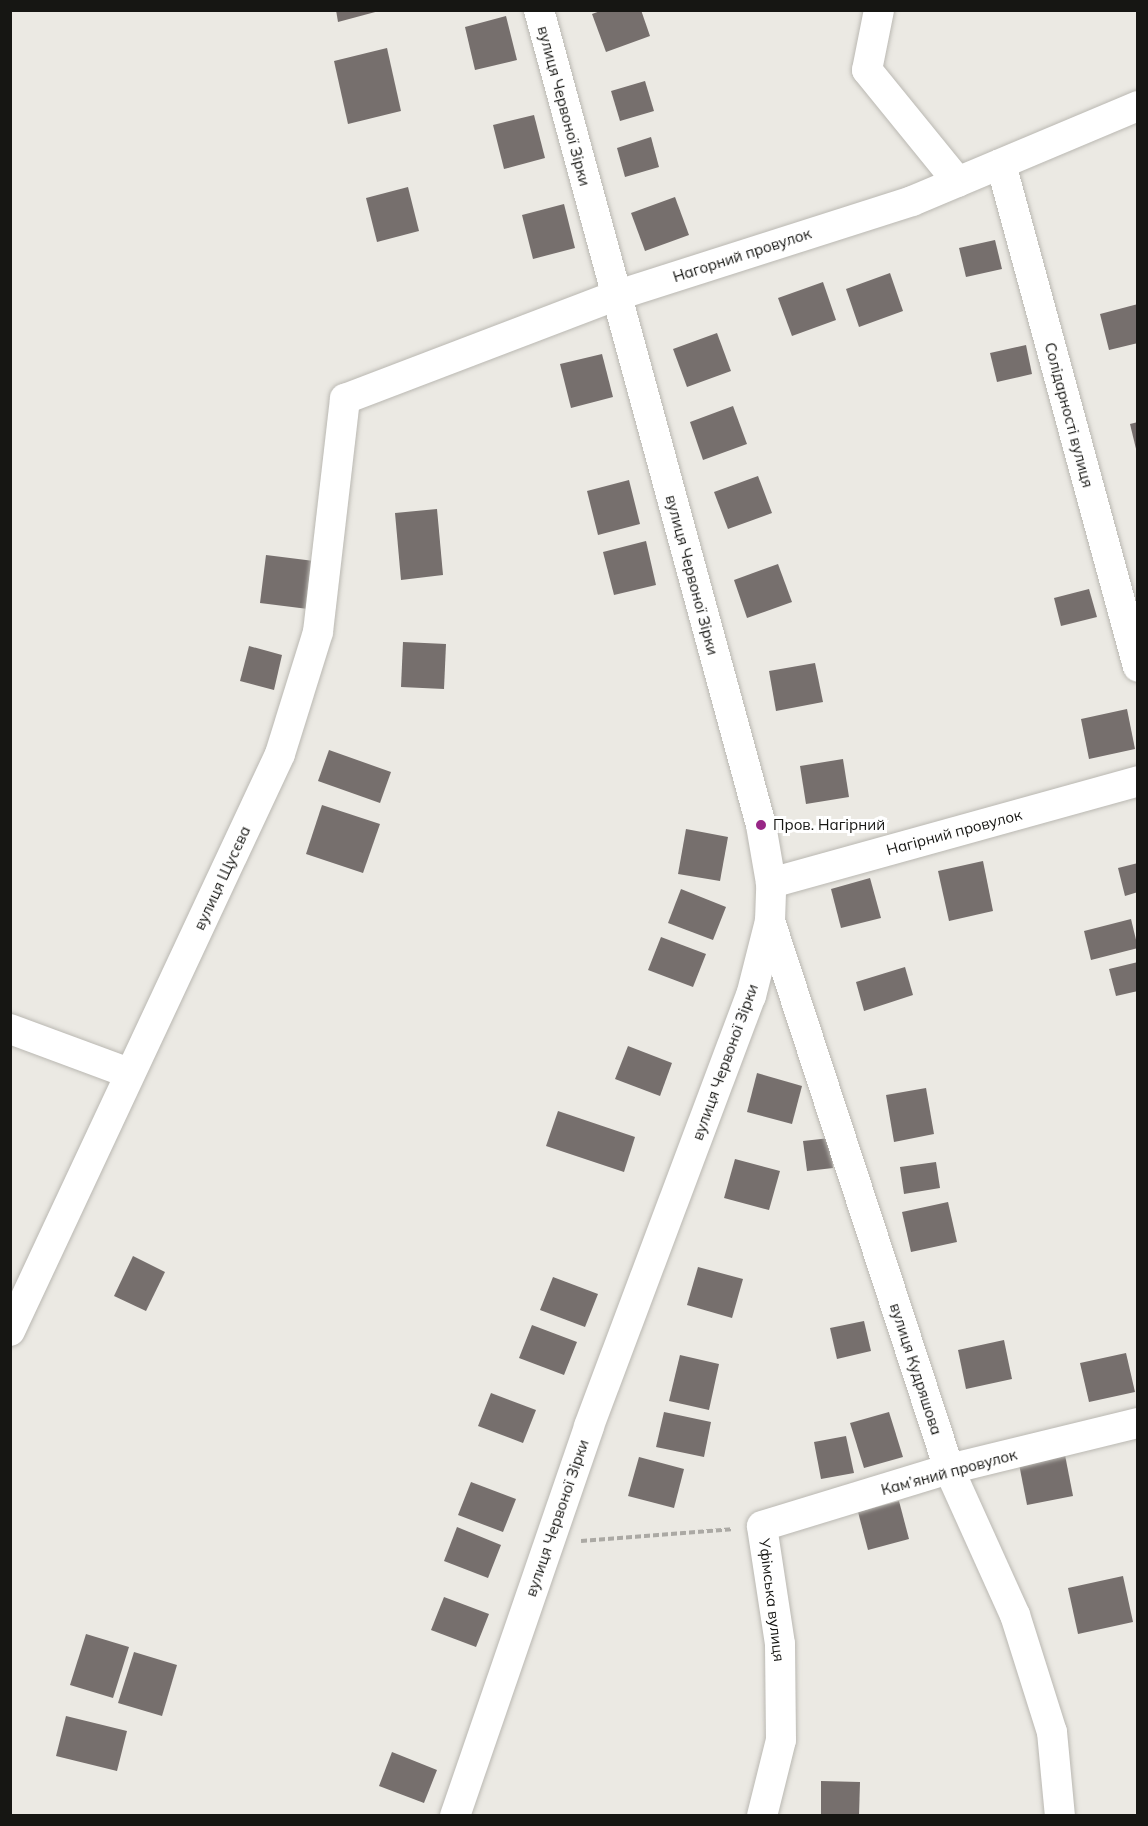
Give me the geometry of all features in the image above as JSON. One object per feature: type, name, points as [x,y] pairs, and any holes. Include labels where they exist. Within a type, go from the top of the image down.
[{"type":"street","name":"вулиця Червоної Зірки","points":[[454,1815],[547,1544],[751,996],[770,921],[771,883],[762,825],[615,296],[539,10]]},
{"type":"street","points":[[879,10],[867,70],[958,182]]},
{"type":"street","name":"Нагорний провулок","points":[[345,399],[615,296],[912,201],[1137,106]]},
{"type":"street","name":"Солідарності вулиця","points":[[1001,164],[1137,667]]},
{"type":"street","name":"вулиця Щусєва","points":[[10,1331],[280,754],[302,694],[318,632],[345,399]]},
{"type":"street","name":"Нагірний провулок","points":[[771,883],[1137,782]]},
{"type":"street","name":"вулиця Кудряшова","points":[[770,921],[949,1470],[1015,1615],[1052,1732],[1060,1815]]},
{"type":"street","points":[[10,1029],[129,1073]]},
{"type":"street","name":"Кам’яний провулок","points":[[762,1526],[949,1470],[1137,1423]]},
{"type":"street","name":"Уфімська вулиця","points":[[762,1526],[780,1644],[781,1740],[762,1815]]},
{"type":"path","points":[[547,1544],[762,1526]]},
{"type":"building","points":[[336,10],[379,10],[379,11],[338,22]]},
{"type":"building","points":[[603,10],[641,10],[650,36],[606,52],[592,14]]},
{"type":"building","points":[[506,16],[517,60],[475,70],[465,27]]},
{"type":"building","points":[[387,48],[401,111],[348,124],[334,61]]},
{"type":"building","points":[[645,81],[654,111],[620,121],[611,91]]},
{"type":"building","points":[[534,115],[545,158],[504,169],[493,125]]},
{"type":"building","points":[[651,137],[659,167],[625,177],[617,148]]},
{"type":"building","points":[[408,187],[419,231],[377,242],[366,198]]},
{"type":"building","points":[[675,197],[689,235],[645,251],[631,213]]},
{"type":"building","points":[[564,204],[575,248],[533,259],[522,215]]},
{"type":"building","points":[[995,240],[1002,269],[966,277],[959,248]]},
{"type":"building","points":[[890,273],[903,311],[859,327],[846,289]]},
{"type":"building","points":[[823,282],[836,320],[792,336],[778,298]]},
{"type":"building","points":[[1138,304],[1138,343],[1109,350],[1100,314]]},
{"type":"building","points":[[717,333],[731,371],[687,387],[673,349]]},
{"type":"building","points":[[1026,345],[1032,374],[997,382],[990,353]]},
{"type":"building","points":[[602,354],[613,397],[571,408],[560,364]]},
{"type":"building","points":[[733,406],[747,444],[703,460],[690,422]]},
{"type":"building","points":[[1138,422],[1138,453],[1137,453],[1130,424]]},
{"type":"building","points":[[758,476],[772,513],[728,529],[714,492]]},
{"type":"building","points":[[629,480],[640,524],[598,535],[587,491]]},
{"type":"building","points":[[437,509],[443,575],[401,580],[395,513]]},
{"type":"building","points":[[646,541],[656,585],[614,595],[603,552]]},
{"type":"building","points":[[266,555],[314,561],[308,609],[260,603]]},
{"type":"building","points":[[778,564],[792,602],[747,618],[734,580]]},
{"type":"building","points":[[1089,589],[1097,617],[1061,626],[1054,598]]},
{"type":"building","points":[[403,642],[446,644],[444,689],[401,687]]},
{"type":"building","points":[[249,646],[282,655],[274,690],[240,681]]},
{"type":"building","points":[[815,663],[823,702],[776,711],[769,671]]},
{"type":"building","points":[[1127,709],[1135,749],[1089,759],[1081,719]]},
{"type":"building","points":[[329,750],[391,772],[380,803],[318,781]]},
{"type":"building","points":[[843,759],[849,797],[806,804],[800,766]]},
{"type":"building","points":[[322,805],[380,824],[363,873],[306,854]]},
{"type":"building","points":[[686,829],[728,837],[720,881],[678,874]]},
{"type":"building","points":[[983,861],[993,911],[949,921],[938,871]]},
{"type":"building","points":[[1138,863],[1138,892],[1125,896],[1118,868]]},
{"type":"building","points":[[870,878],[881,918],[841,928],[831,889]]},
{"type":"building","points":[[681,889],[726,907],[713,940],[668,923]]},
{"type":"building","points":[[1131,919],[1138,948],[1091,960],[1084,931]]},
{"type":"building","points":[[661,937],[706,954],[693,987],[648,970]]},
{"type":"building","points":[[1138,962],[1138,991],[1116,996],[1109,969]]},
{"type":"building","points":[[905,967],[913,995],[864,1011],[856,982]]},
{"type":"building","points":[[628,1046],[672,1063],[660,1096],[615,1079]]},
{"type":"building","points":[[757,1073],[802,1086],[792,1124],[747,1112]]},
{"type":"building","points":[[926,1088],[934,1134],[894,1142],[886,1095]]},
{"type":"building","points":[[558,1111],[635,1137],[624,1172],[546,1146]]},
{"type":"building","points":[[830,1138],[833,1168],[807,1171],[803,1141]]},
{"type":"building","points":[[735,1159],[780,1171],[769,1210],[724,1198]]},
{"type":"building","points":[[936,1162],[940,1188],[904,1194],[900,1167]]},
{"type":"building","points":[[948,1202],[957,1242],[911,1252],[902,1212]]},
{"type":"building","points":[[133,1256],[165,1272],[146,1311],[114,1296]]},
{"type":"building","points":[[698,1267],[743,1279],[732,1318],[687,1305]]},
{"type":"building","points":[[553,1277],[598,1294],[585,1327],[540,1310]]},
{"type":"building","points":[[864,1321],[871,1351],[837,1359],[830,1328]]},
{"type":"building","points":[[532,1325],[577,1342],[564,1375],[519,1358]]},
{"type":"building","points":[[1004,1340],[1012,1379],[966,1389],[958,1350]]},
{"type":"building","points":[[1126,1353],[1135,1392],[1089,1402],[1080,1363]]},
{"type":"building","points":[[680,1355],[719,1364],[709,1410],[669,1401]]},
{"type":"building","points":[[491,1393],[536,1410],[523,1443],[478,1426]]},
{"type":"building","points":[[664,1412],[711,1422],[704,1457],[656,1447]]},
{"type":"building","points":[[889,1412],[903,1457],[864,1468],[850,1423]]},
{"type":"building","points":[[846,1436],[854,1473],[821,1479],[814,1442]]},
{"type":"building","points":[[1065,1455],[1073,1496],[1027,1505],[1019,1464]]},
{"type":"building","points":[[639,1457],[684,1469],[674,1508],[628,1496]]},
{"type":"building","points":[[471,1482],[516,1499],[503,1532],[458,1515]]},
{"type":"building","points":[[899,1501],[909,1539],[868,1550],[858,1512]]},
{"type":"building","points":[[457,1527],[501,1545],[488,1578],[444,1561]]},
{"type":"building","points":[[1123,1576],[1133,1622],[1078,1634],[1068,1588]]},
{"type":"building","points":[[444,1597],[489,1614],[476,1647],[431,1630]]},
{"type":"building","points":[[86,1634],[129,1647],[113,1698],[70,1685]]},
{"type":"building","points":[[134,1652],[177,1665],[162,1716],[118,1703]]},
{"type":"building","points":[[66,1716],[127,1731],[117,1771],[56,1756]]},
{"type":"building","points":[[392,1752],[437,1770],[424,1803],[379,1786]]},
{"type":"building","points":[[821,1781],[860,1782],[859,1816],[821,1816]]},
{"type":"place","name":"Пров. Нагірний","points":[[761,825]]}]
